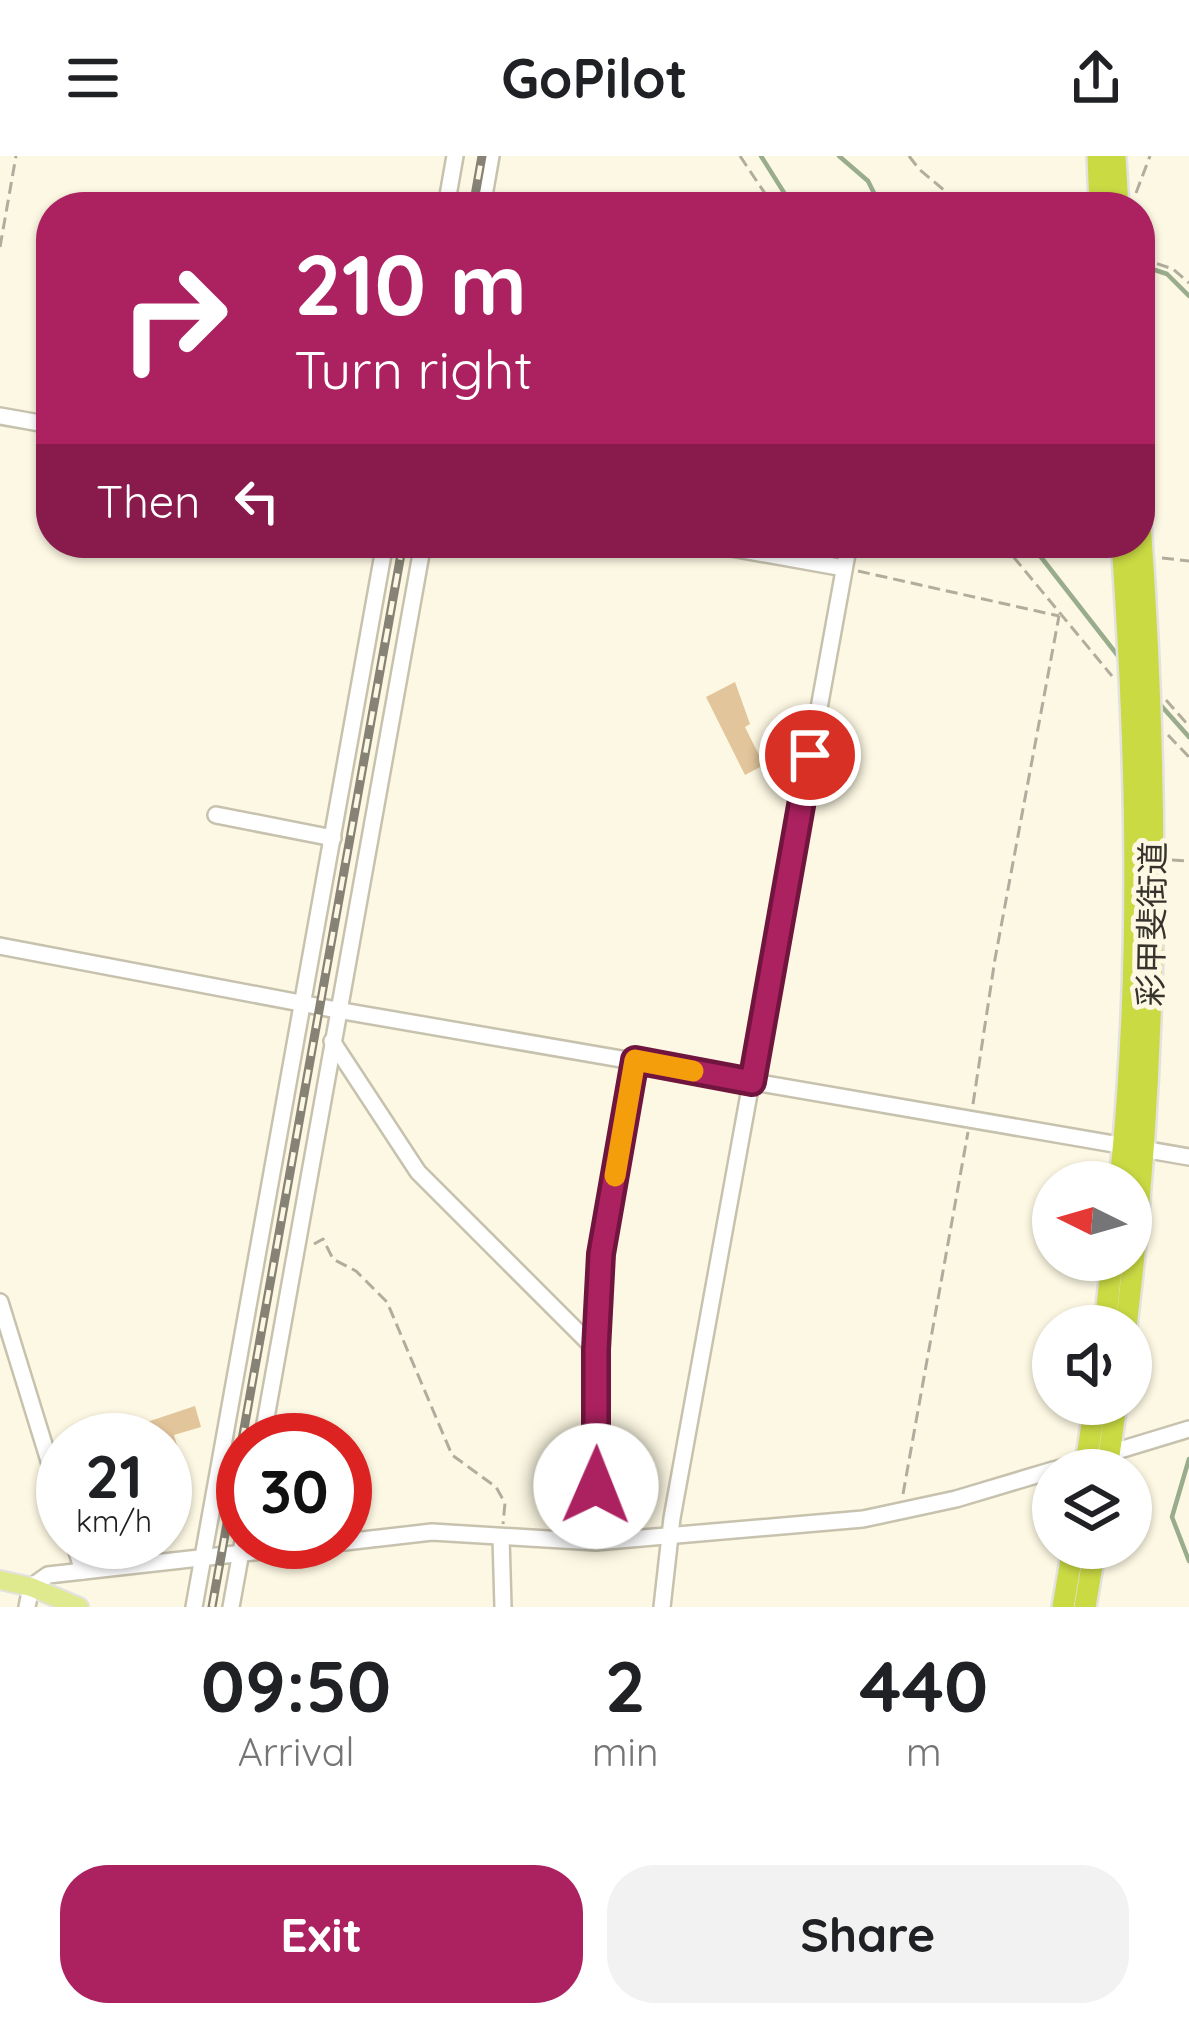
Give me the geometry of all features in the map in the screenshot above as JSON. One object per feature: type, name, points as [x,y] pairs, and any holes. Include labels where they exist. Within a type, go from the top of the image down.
[{"type":"highway","points":[[1097,156],[1099,192]]},
{"type":"highway","points":[[1115,156],[1122,192]]},
{"type":"highway","name":"彩甲斐街道","points":[[1132,558],[1130,661],[1140,693]]},
{"type":"highway","name":"彩甲斐街道","points":[[1127,1305],[1140,693],[1132,558]]},
{"type":"highway","name":"彩甲斐街道","points":[[1129,1161],[1133,1150]]},
{"type":"highway","points":[[1063,1607],[1069,1569]]},
{"type":"highway","points":[[1085,1607],[1091,1569]]},
{"type":"main road","points":[[0,1580],[29,1597],[79,1607]]},
{"type":"street","points":[[449,192],[455,156]]},
{"type":"street","points":[[485,192],[491,156]]},
{"type":"street","points":[[0,416],[36,422]]},
{"type":"street","points":[[194,1607],[382,558]]},
{"type":"street","points":[[267,1413],[420,558]]},
{"type":"street","points":[[788,558],[844,568]]},
{"type":"street","points":[[662,1607],[670,1538],[846,558]]},
{"type":"street","points":[[217,815],[333,838]]},
{"type":"street","points":[[0,946],[337,1010],[1189,1157]]},
{"type":"street","points":[[332,1041],[418,1172],[596,1350]]},
{"type":"street","points":[[596,1542],[601,1254],[635,1060]]},
{"type":"street","points":[[0,1302],[36,1419]]},
{"type":"street","points":[[1136,1449],[1189,1429]]},
{"type":"street","points":[[372,1539],[432,1532],[596,1542],[670,1538],[900,1512],[1032,1476]]},
{"type":"street","points":[[501,1538],[503,1607]]},
{"type":"street","points":[[29,1597],[48,1575],[216,1555]]},
{"type":"street","points":[[230,1607],[238,1569]]},
{"type":"path","points":[[0,247],[16,156]]},
{"type":"path","points":[[740,156],[764,192]]},
{"type":"path","points":[[909,156],[946,192]]},
{"type":"path","points":[[1136,192],[1150,156]]},
{"type":"path","points":[[1155,263],[1173,268],[1189,283]]},
{"type":"path","points":[[1155,554],[1189,561]]},
{"type":"path","points":[[1014,558],[1059,616],[1140,693]]},
{"type":"path","points":[[844,568],[1059,616]]},
{"type":"path","points":[[900,1512],[1059,616]]},
{"type":"path","points":[[296,1252],[323,1239],[333,1259],[356,1270],[387,1302],[452,1454],[496,1487],[505,1503],[501,1538]]},
{"type":"building","points":[[735,682],[750,724],[745,727],[764,765],[745,775],[706,697]]},
{"type":"building","points":[[195,1406],[201,1427],[192,1430],[192,1413],[174,1413]]},
{"type":"waterway","points":[[761,156],[784,192]]},
{"type":"waterway","points":[[839,156],[868,181],[874,192]]},
{"type":"waterway","points":[[1155,270],[1167,274],[1189,296]]},
{"type":"waterway","points":[[1042,558],[1122,661]]},
{"type":"waterway","points":[[1157,701],[1189,737]]},
{"type":"waterway","points":[[1189,1459],[1172,1517],[1189,1561]]},
{"type":"railway","points":[[476,192],[482,156]]},
{"type":"railway","points":[[212,1607],[400,558]]},
{"type":"slow traffic","points":[[615,1176],[635,1060],[693,1071]]},
{"type":"route","points":[[596,1486],[601,1254],[635,1060],[752,1082],[810,755]]}]
